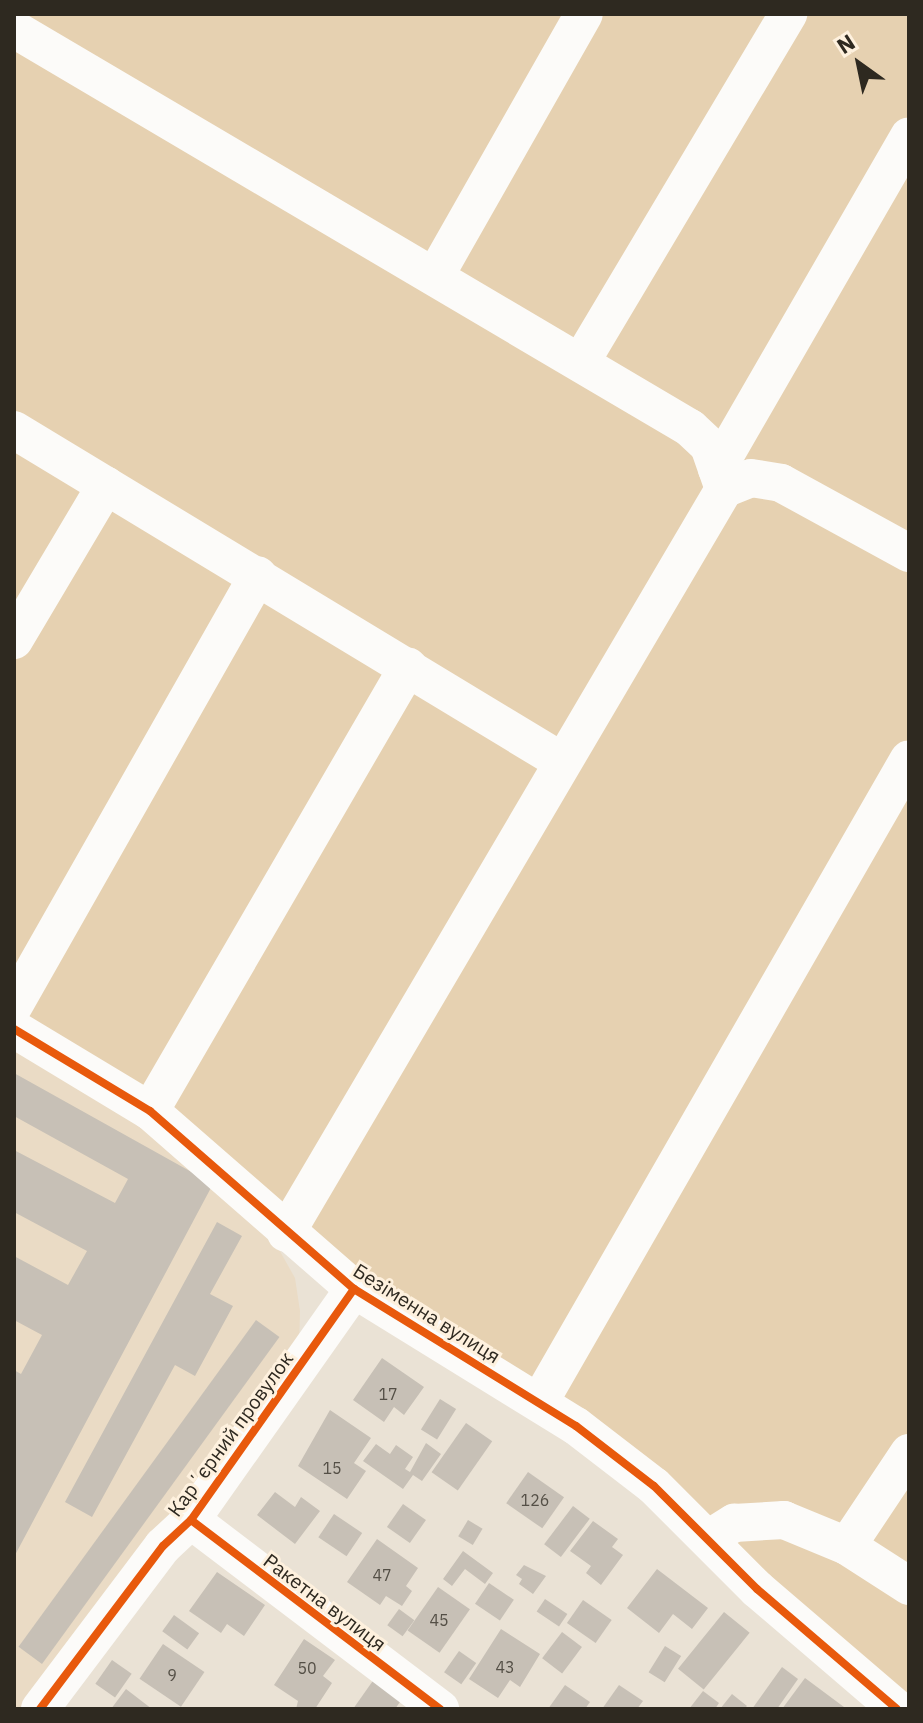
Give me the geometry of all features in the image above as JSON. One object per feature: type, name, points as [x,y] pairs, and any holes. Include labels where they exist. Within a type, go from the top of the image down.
[{"type":"street","points":[[435,276],[584,14]]},
{"type":"street","points":[[582,360],[788,14]]},
{"type":"street","points":[[14,29],[582,360],[690,428],[709,446],[720,479]]},
{"type":"street","points":[[286,1233],[561,761],[909,137]]},
{"type":"street","points":[[14,430],[561,761]]},
{"type":"street","points":[[720,479],[751,478],[781,483],[906,545]]},
{"type":"street","points":[[14,640],[106,485]]},
{"type":"street","points":[[14,1005],[258,576]]},
{"type":"street","points":[[150,1111],[408,667]]},
{"type":"street","points":[[540,1401],[909,759]]},
{"type":"street","name":"Безіменна вулиця","points":[[14,1029],[150,1111],[286,1233],[354,1289],[540,1401],[654,1486],[757,1589],[897,1709]]},
{"type":"street","name":"Карʼєрний провулок","points":[[40,1709],[163,1546],[191,1520],[354,1289]]},
{"type":"street","points":[[847,1546],[909,1453]]},
{"type":"street","name":"Ракетна вулиця","points":[[191,1520],[440,1709]]},
{"type":"street","points":[[708,1539],[734,1523],[784,1520],[847,1546],[909,1586]]},
{"type":"shaded area","points":[[14,14],[909,14],[909,1578],[852,1542],[708,1528],[358,1281],[14,1019]]},
{"type":"shaded area","points":[[14,1040],[145,1119],[272,1237],[295,1278],[300,1311],[299,1348],[28,1709],[14,1709]]},
{"type":"shaded area","points":[[758,1524],[909,1593],[909,1708],[732,1554],[736,1529]]},
{"type":"building","points":[[14,1073],[213,1184],[14,1557],[14,1370],[21,1374],[42,1335],[14,1320],[14,1256],[68,1285],[87,1251],[14,1212],[14,1150],[115,1203],[128,1179],[14,1116]]},
{"type":"building","points":[[217,1222],[242,1236],[210,1294],[233,1306],[195,1376],[175,1365],[92,1517],[65,1502]]},
{"type":"building","points":[[256,1320],[279,1337],[42,1664],[19,1647]]},
{"type":"building","points":[[382,1358],[424,1387],[404,1415],[394,1407],[384,1422],[353,1400]]},
{"type":"building","points":[[440,1399],[456,1409],[437,1440],[421,1430]]},
{"type":"building","points":[[330,1410],[371,1438],[354,1463],[366,1471],[347,1499],[298,1466]]},
{"type":"building","points":[[466,1423],[492,1441],[458,1491],[432,1472]]},
{"type":"building","points":[[426,1443],[441,1454],[422,1481],[413,1475],[403,1489],[363,1461],[376,1444],[390,1454],[396,1445],[413,1457],[405,1469],[410,1472]]},
{"type":"building","points":[[528,1472],[564,1497],[542,1528],[506,1503]]},
{"type":"building","points":[[275,1492],[295,1507],[301,1497],[320,1511],[295,1544],[257,1515]]},
{"type":"building","points":[[403,1504],[426,1520],[410,1543],[387,1527]]},
{"type":"building","points":[[573,1506],[590,1519],[561,1557],[544,1544]]},
{"type":"building","points":[[334,1514],[362,1533],[347,1556],[318,1537]]},
{"type":"building","points":[[468,1520],[483,1529],[473,1545],[458,1536]]},
{"type":"building","points":[[593,1521],[618,1539],[612,1547],[623,1555],[601,1585],[586,1573],[591,1566],[570,1551]]},
{"type":"building","points":[[377,1539],[418,1568],[406,1586],[412,1591],[402,1606],[386,1596],[380,1605],[347,1582]]},
{"type":"building","points":[[463,1551],[493,1573],[485,1584],[465,1569],[452,1586],[443,1579]]},
{"type":"building","points":[[524,1565],[546,1576],[533,1594],[519,1584],[522,1579],[516,1575]]},
{"type":"building","points":[[657,1569],[708,1608],[692,1629],[673,1614],[659,1633],[627,1608]]},
{"type":"building","points":[[217,1572],[265,1605],[244,1636],[227,1624],[221,1633],[189,1611]]},
{"type":"building","points":[[489,1583],[514,1600],[500,1621],[475,1604]]},
{"type":"building","points":[[438,1587],[470,1609],[440,1653],[408,1630]]},
{"type":"building","points":[[545,1599],[567,1614],[559,1627],[537,1611]]},
{"type":"building","points":[[583,1600],[612,1620],[596,1643],[567,1623]]},
{"type":"building","points":[[399,1609],[414,1620],[403,1636],[387,1625]]},
{"type":"building","points":[[724,1612],[750,1633],[704,1689],[678,1669]]},
{"type":"building","points":[[174,1615],[199,1633],[187,1649],[162,1631]]},
{"type":"building","points":[[501,1629],[540,1654],[520,1687],[510,1680],[498,1698],[469,1679]]},
{"type":"building","points":[[562,1632],[582,1647],[562,1673],[542,1658]]},
{"type":"building","points":[[304,1639],[335,1660],[323,1676],[332,1683],[315,1709],[296,1709],[298,1701],[274,1685]]},
{"type":"building","points":[[163,1644],[204,1672],[181,1707],[140,1679]]},
{"type":"building","points":[[665,1646],[681,1656],[665,1682],[649,1672]]},
{"type":"building","points":[[459,1651],[476,1663],[461,1684],[444,1672]]},
{"type":"building","points":[[112,1660],[132,1674],[115,1698],[95,1684]]},
{"type":"building","points":[[782,1667],[798,1679],[777,1709],[752,1709]]},
{"type":"building","points":[[377,1675],[405,1695],[395,1709],[353,1709]]},
{"type":"building","points":[[805,1678],[844,1707],[782,1709]]},
{"type":"building","points":[[565,1685],[590,1702],[585,1709],[548,1709]]},
{"type":"building","points":[[619,1685],[643,1701],[637,1709],[602,1709]]},
{"type":"building","points":[[126,1689],[152,1709],[111,1709]]},
{"type":"building","points":[[703,1691],[719,1703],[715,1709],[689,1709]]},
{"type":"building","points":[[732,1694],[747,1706],[744,1709],[720,1709]]},
{"type":"cycle path","points":[[14,1029],[150,1111],[354,1289],[576,1426],[654,1486],[757,1589],[897,1709]]},
{"type":"cycle path","points":[[40,1709],[163,1546],[191,1520],[354,1289]]},
{"type":"cycle path","points":[[191,1520],[440,1709]]}]
